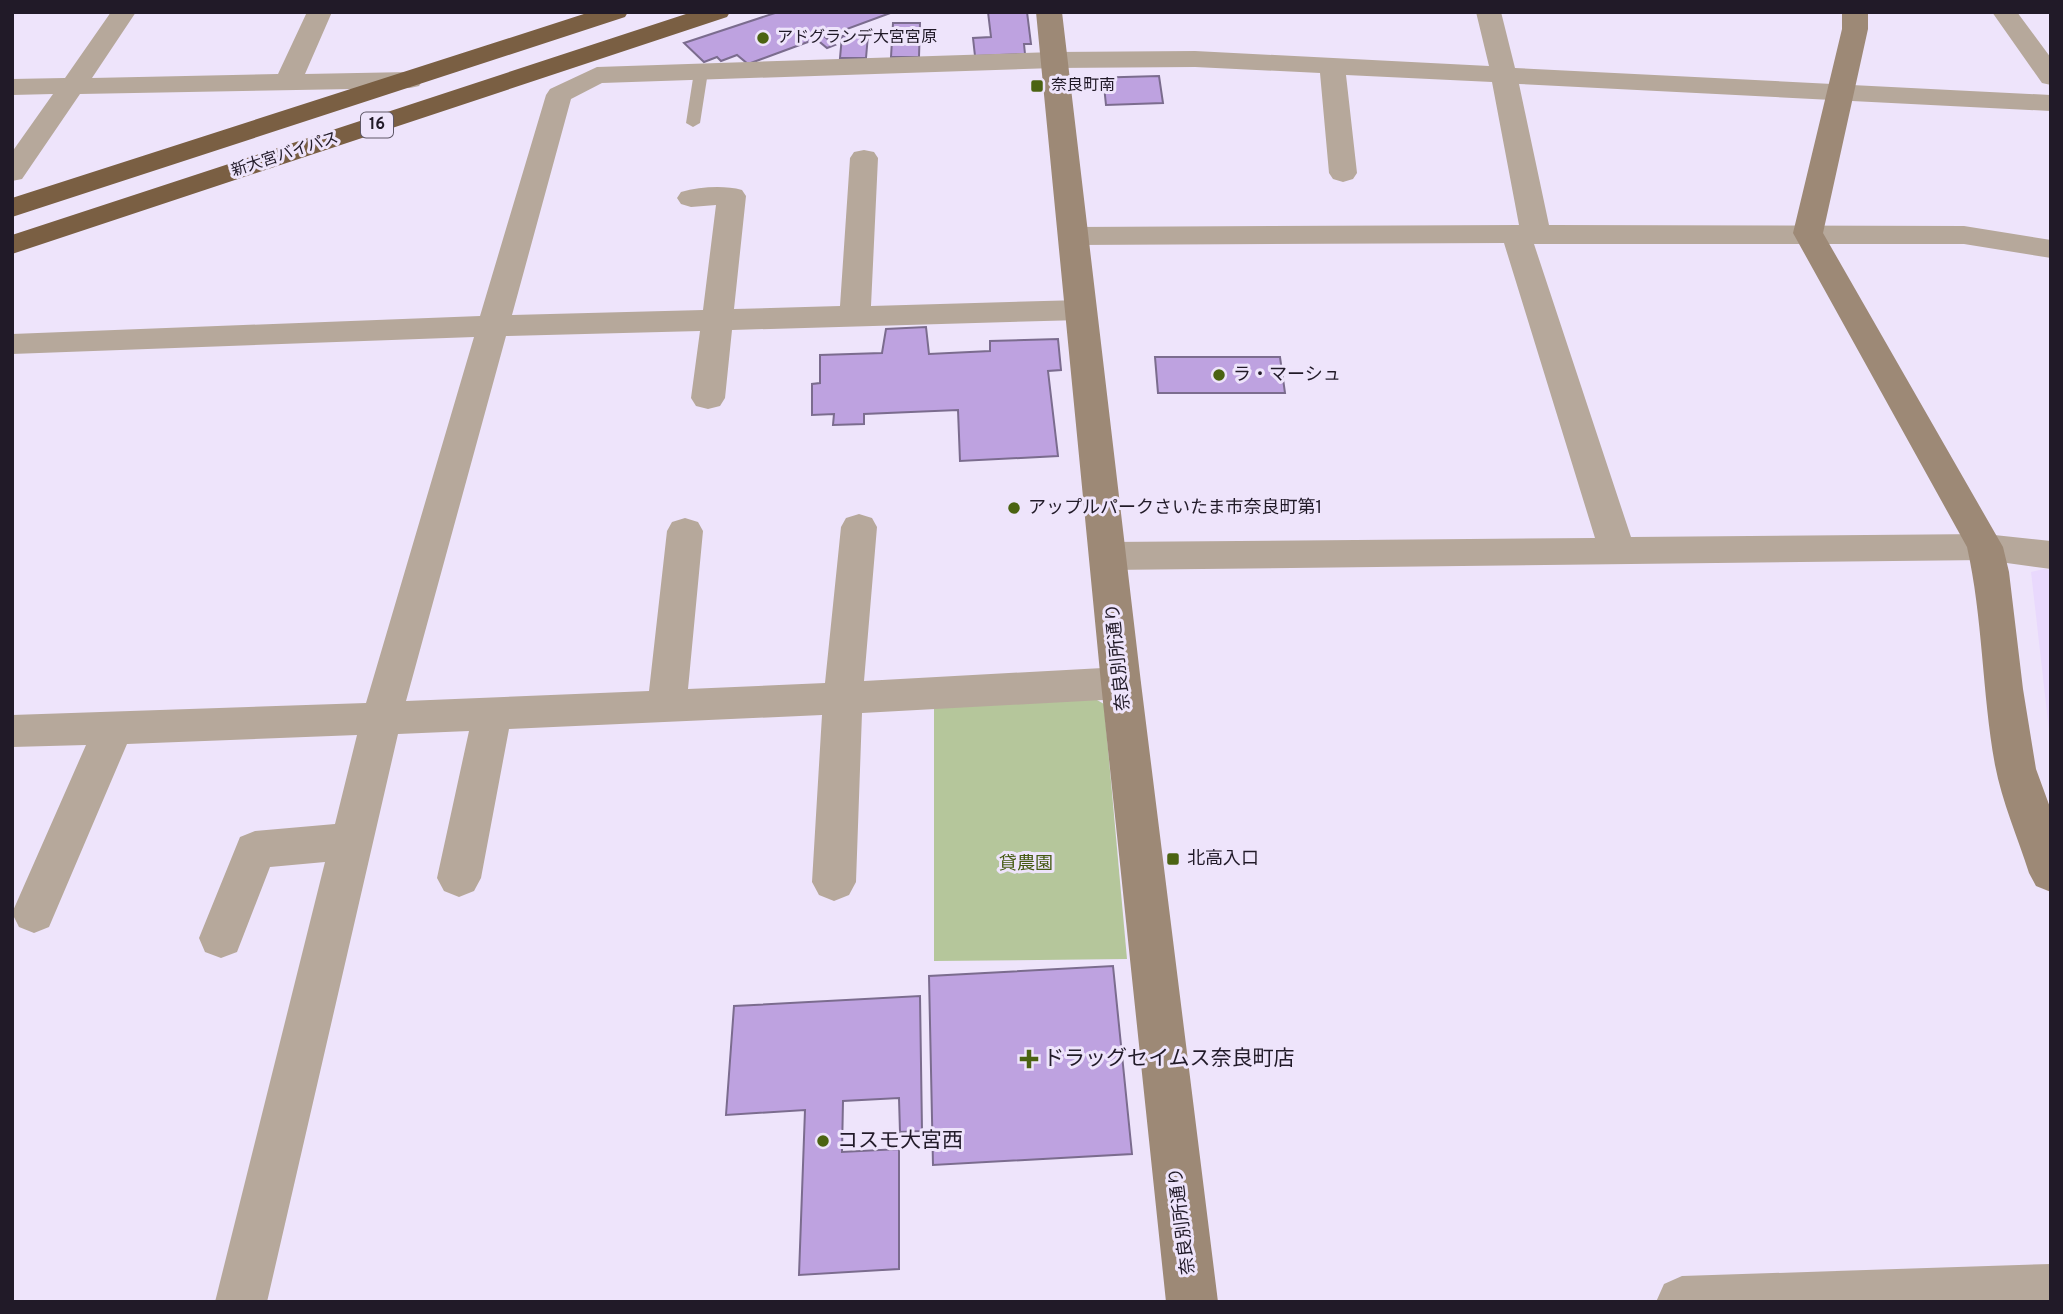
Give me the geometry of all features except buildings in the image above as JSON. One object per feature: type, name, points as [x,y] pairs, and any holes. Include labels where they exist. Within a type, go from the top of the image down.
[{"type":"highway","name":"新大宮バイパス","points":[[12,208],[410,80],[579,19],[616,12]]},
{"type":"highway","name":"新大宮バイパス","points":[[24,241],[718,12]]},
{"type":"street","points":[[12,173],[124,12]]},
{"type":"street","points":[[288,82],[320,12]]},
{"type":"street","name":"奈良別所通り","points":[[1049,12],[1121,682],[1192,1302]]},
{"type":"street","points":[[1489,12],[1504,75],[1526,235],[1617,550]]},
{"type":"street","points":[[1855,12],[1855,29],[1808,233],[1985,547],[1991,572],[2003,689],[2016,769],[2051,873]]},
{"type":"street","points":[[2004,12],[2051,77]]},
{"type":"street","points":[[241,1302],[381,720],[559,95],[597,75],[1054,60],[1195,59],[2051,103]]},
{"type":"street","points":[[1332,65],[1343,173]]},
{"type":"street","points":[[12,88],[410,80]]},
{"type":"street","points":[[855,318],[864,159]]},
{"type":"street","points":[[691,198],[732,197],[708,398]]},
{"type":"street","points":[[1074,236],[1808,233],[1964,235],[2051,249]]},
{"type":"street","points":[[12,344],[493,326],[1081,310]]},
{"type":"street","points":[[834,882],[843,699],[859,527]]},
{"type":"street","points":[[667,707],[685,531]]},
{"type":"street","points":[[1108,556],[1985,547],[2051,555]]},
{"type":"street","points":[[12,731],[381,720],[843,699],[1121,682]]},
{"type":"street","points":[[459,878],[492,715]]},
{"type":"street","points":[[34,913],[114,728]]},
{"type":"street","points":[[221,938],[255,850],[352,841]]},
{"type":"street","points":[[1682,1302],[2051,1290]]},
{"type":"lane","points":[[693,123],[701,72]]},
{"type":"shaded area","points":[[2051,570],[2051,748],[2031,572]]},
{"type":"green space","name":"貸農園","points":[[1083,692],[1104,704],[1127,959],[934,961],[934,701]]},
{"type":"place","name":"アドグランデ大宮宮原","points":[[763,38]]},
{"type":"place","name":"奈良町南","points":[[1037,86]]},
{"type":"place","name":"ラ・マーシュ","points":[[1219,375]]},
{"type":"place","name":"アップルパークさいたま市奈良町第1","points":[[1014,508]]},
{"type":"place","name":"北高入口","points":[[1173,859]]},
{"type":"place","name":"ドラッグセイムス奈良町店","points":[[1029,1059]]},
{"type":"place","name":"コスモ大宮西","points":[[823,1141]]}]
